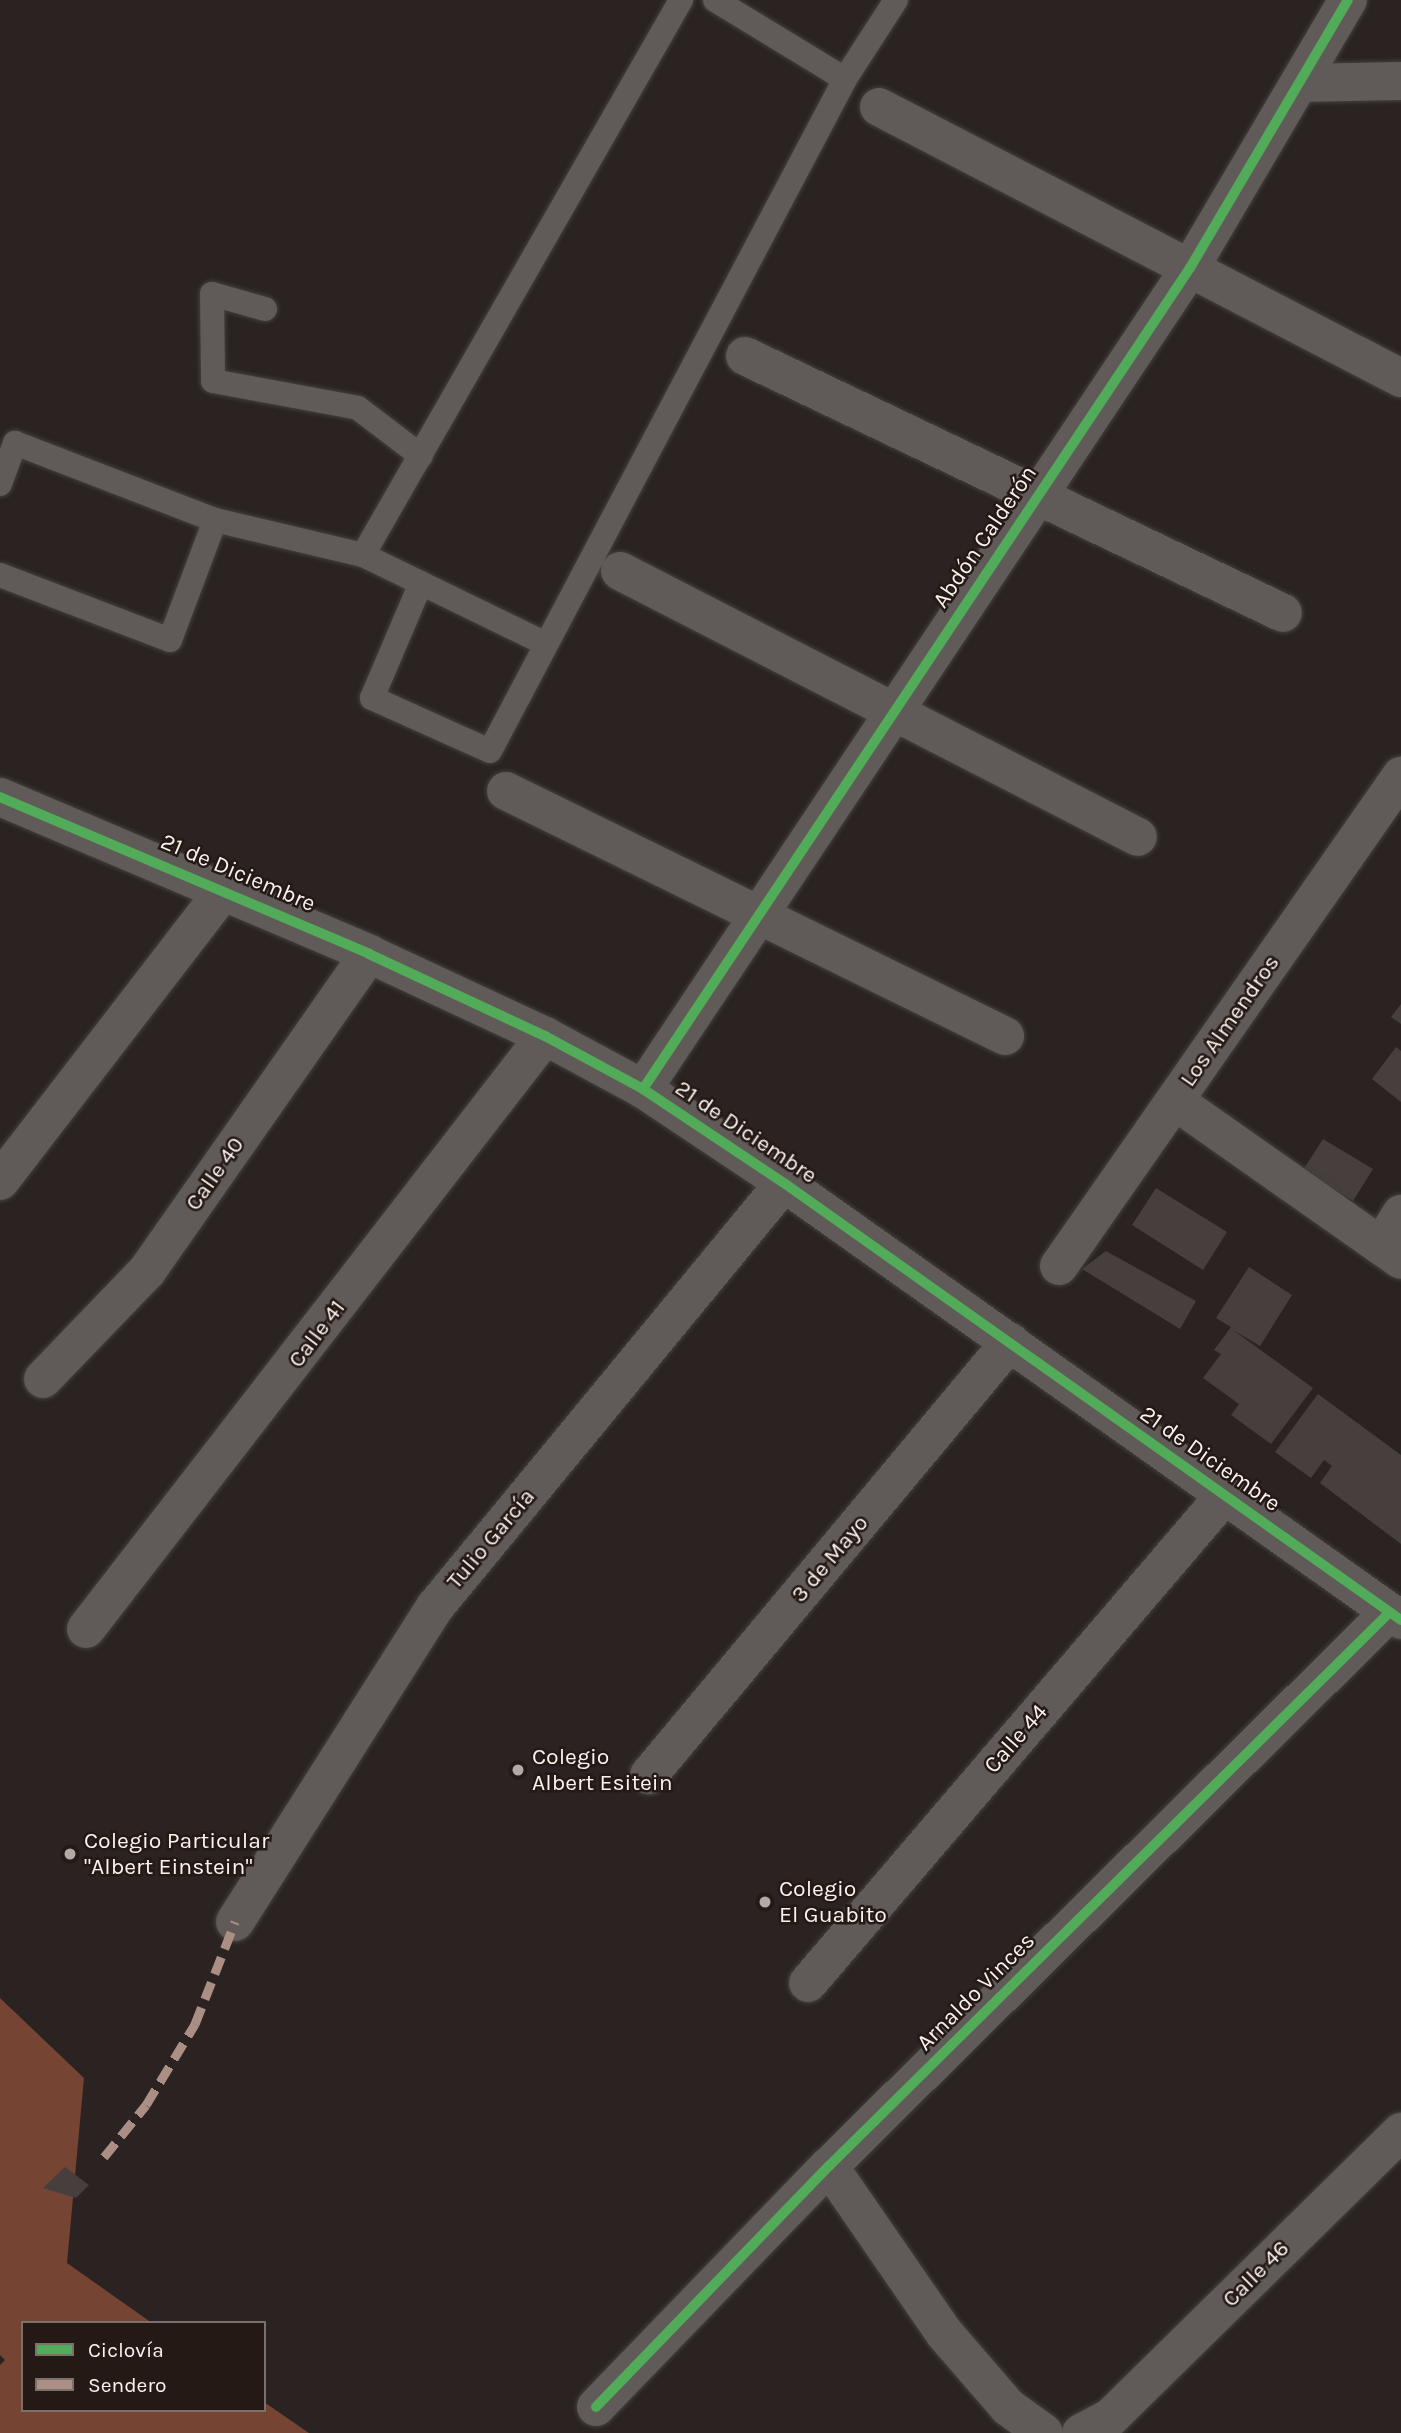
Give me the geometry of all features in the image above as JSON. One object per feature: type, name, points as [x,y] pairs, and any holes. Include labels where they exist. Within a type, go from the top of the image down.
[{"type":"street","name":"Abdón Calderón","points":[[643,1089],[1190,268],[1348,0]]},
{"type":"street","points":[[1300,83],[1401,81]]},
{"type":"street","points":[[879,107],[1401,378]]},
{"type":"street","points":[[745,356],[1283,613]]},
{"type":"street","points":[[620,571],[1138,837]]},
{"type":"street","name":"Los Almendros","points":[[1059,1266],[1401,776]]},
{"type":"street","points":[[506,791],[1005,1036]]},
{"type":"street","name":"21 de Diciembre","points":[[0,797],[225,889],[369,954],[545,1036],[643,1089],[785,1183],[1396,1616]]},
{"type":"street","points":[[0,1181],[225,889]]},
{"type":"street","name":"Calle 40","points":[[43,1379],[147,1270],[369,954]]},
{"type":"street","name":"Calle 41","points":[[86,1629],[545,1036]]},
{"type":"street","points":[[1175,1101],[1391,1253],[1401,1214]]},
{"type":"street","name":"Tulio García","points":[[235,1922],[435,1607],[785,1183]]},
{"type":"street","name":"3 de Mayo","points":[[649,1775],[1010,1342]]},
{"type":"street","name":"Calle 44","points":[[808,1983],[1225,1495]]},
{"type":"street","name":"Arnaldo Vinces","points":[[596,2407],[829,2166],[1396,1616]]},
{"type":"street","name":"Calle 46","points":[[1096,2425],[1401,2132]]},
{"type":"street","points":[[829,2166],[945,2334],[1008,2407],[1044,2433]]},
{"type":"lane","points":[[363,555],[681,0]]},
{"type":"lane","points":[[715,0],[845,79]]},
{"type":"lane","points":[[421,583],[372,698],[490,751],[845,79],[896,0]]},
{"type":"lane","points":[[265,309],[212,294],[212,381],[358,408],[421,456]]},
{"type":"lane","points":[[0,484],[15,443],[215,520],[363,555],[546,644]]},
{"type":"lane","points":[[0,575],[170,640],[215,520]]},
{"type":"shaded area","points":[[0,1998],[84,2078],[67,2263],[149,2321],[21,2321],[21,2412],[266,2412],[266,2403],[309,2433],[0,2433],[0,2365],[5,2360],[0,2355]]},
{"type":"building","points":[[1401,1004],[1401,1024],[1391,1017]]},
{"type":"building","points":[[1396,1047],[1401,1051],[1401,1102],[1372,1079]]},
{"type":"building","points":[[1323,1139],[1373,1169],[1353,1201],[1303,1170]]},
{"type":"building","points":[[1156,1188],[1227,1232],[1203,1270],[1132,1225]]},
{"type":"building","points":[[1106,1251],[1196,1301],[1180,1329],[1082,1269]]},
{"type":"building","points":[[1249,1267],[1292,1295],[1260,1346],[1233,1330],[1313,1388],[1271,1444],[1231,1415],[1239,1404],[1203,1378],[1221,1354],[1214,1350],[1231,1327],[1216,1318]]},
{"type":"building","points":[[1318,1394],[1401,1455],[1401,1544],[1320,1483],[1332,1466],[1324,1460],[1311,1478],[1275,1452]]},
{"type":"building","points":[[65,2167],[89,2185],[76,2198],[43,2188]]},
{"type":"marked path","points":[[104,2157],[146,2105],[195,2024],[235,1922]]},
{"type":"cycle path","points":[[643,1089],[1190,268],[1348,0]]},
{"type":"cycle path","points":[[0,797],[369,954],[545,1036],[643,1089],[784,1183],[1401,1620]]},
{"type":"cycle path","points":[[596,2407],[829,2166],[1390,1612]]},
{"type":"place","name":"Colegio Albert Esitein","points":[[518,1770]]},
{"type":"place","name":"Colegio Particular \"Albert Einstein\"","points":[[70,1854]]},
{"type":"place","name":"Colegio El Guabito","points":[[765,1902]]}]
